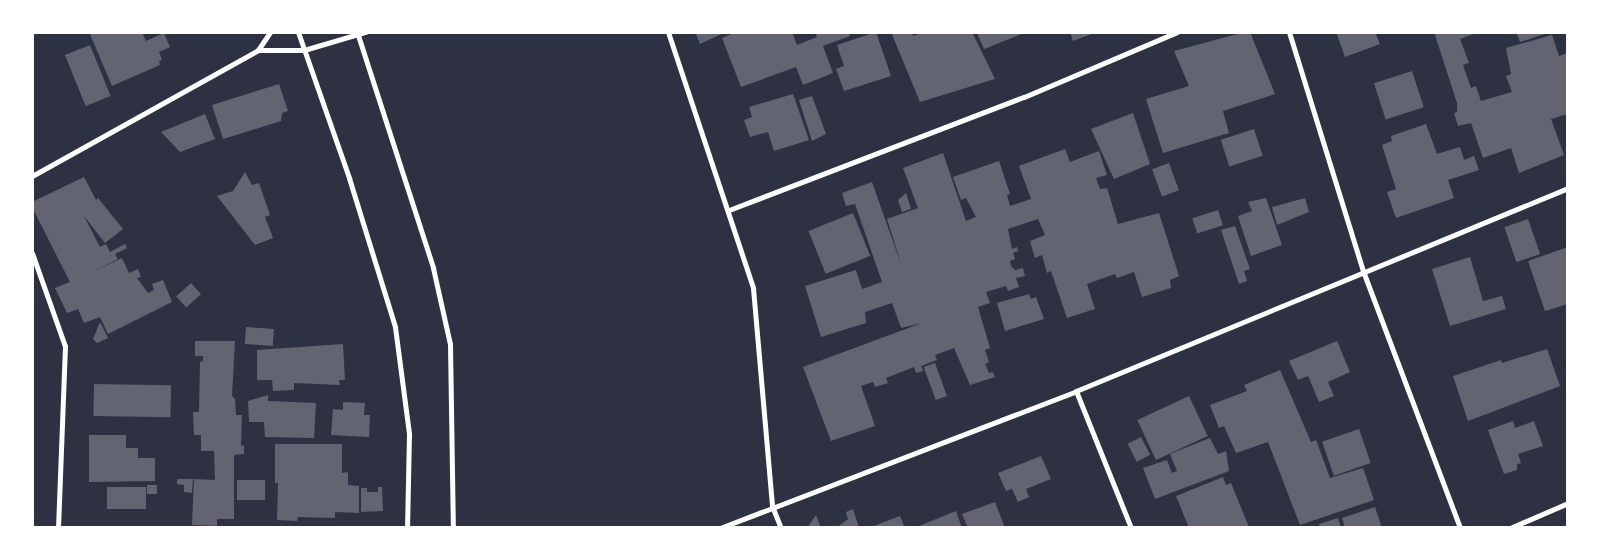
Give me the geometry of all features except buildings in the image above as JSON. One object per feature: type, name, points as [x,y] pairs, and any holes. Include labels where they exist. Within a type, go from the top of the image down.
[{"type":"street","points":[[32,176],[258,50],[270,32]]},
{"type":"street","points":[[298,32],[347,172],[395,327],[409,434],[407,528]]},
{"type":"street","points":[[258,50],[304,50],[365,32]]},
{"type":"street","points":[[668,32],[754,288],[772,506],[781,528]]},
{"type":"street","points":[[729,210],[1024,97],[1177,32]]},
{"type":"street","points":[[1289,32],[1363,271],[1460,528]]},
{"type":"street","points":[[357,34],[433,268],[450,344],[453,528]]},
{"type":"street","points":[[720,528],[772,506],[1076,391],[1568,188]]},
{"type":"street","points":[[32,253],[65,346],[58,528]]},
{"type":"street","points":[[1076,391],[1131,528]]},
{"type":"street","points":[[1510,528],[1568,503]]}]
